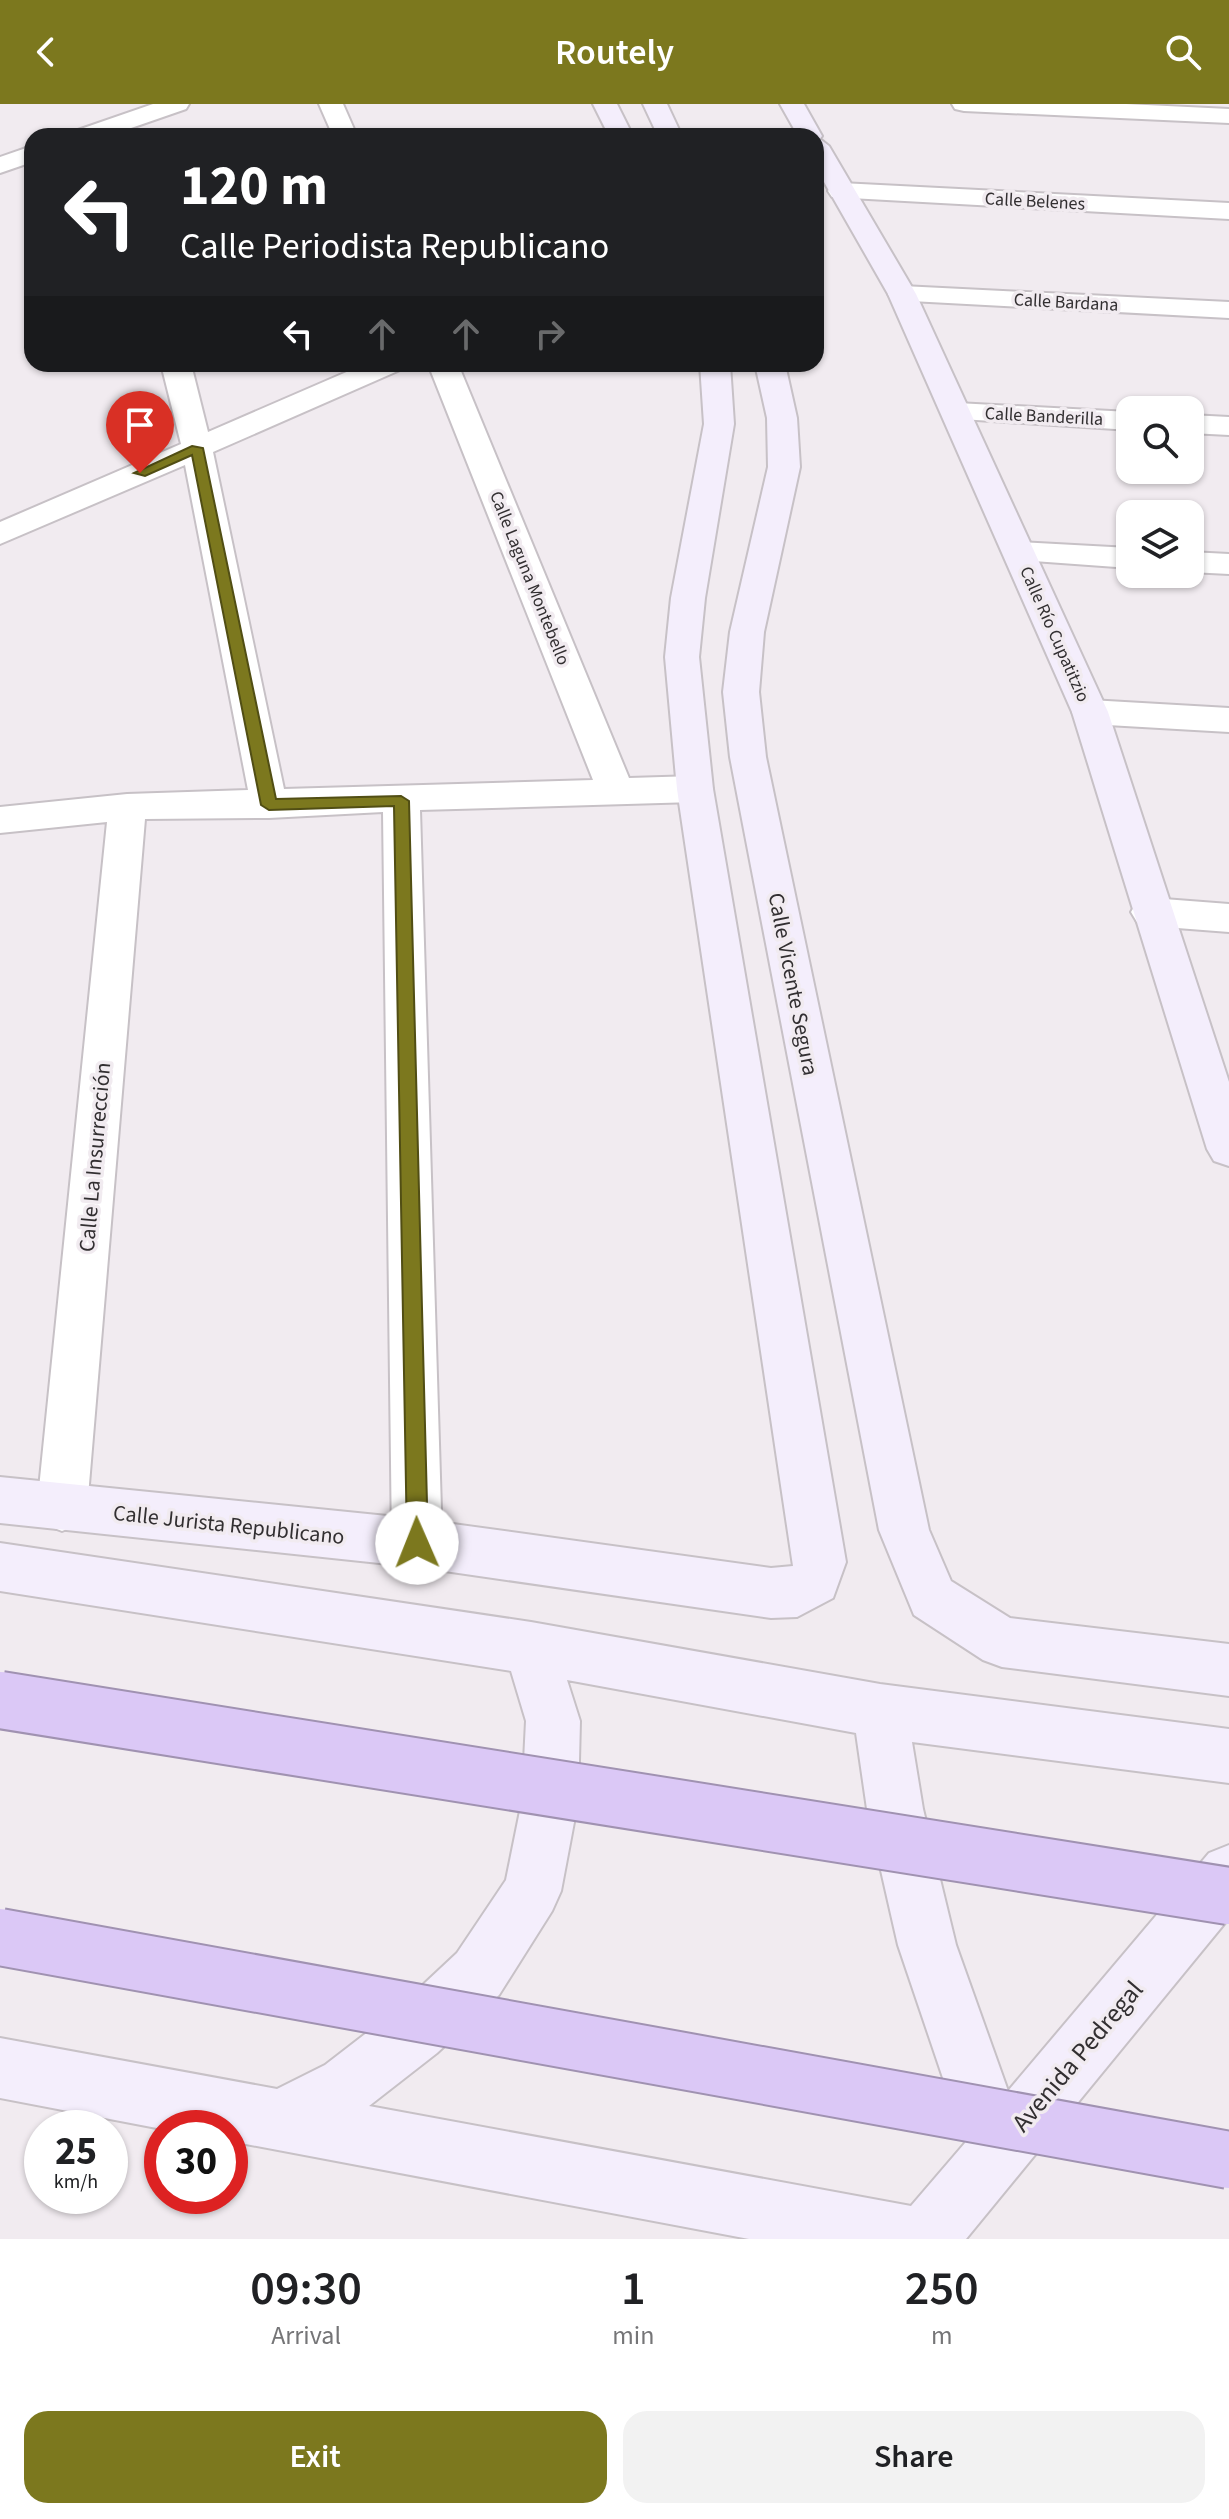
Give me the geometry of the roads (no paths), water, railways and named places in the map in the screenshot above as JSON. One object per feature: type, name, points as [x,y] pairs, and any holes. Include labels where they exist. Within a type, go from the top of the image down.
[{"type":"highway","points":[[0,1700],[1229,1896]]},
{"type":"highway","points":[[0,1937],[1229,2160]]},
{"type":"street","points":[[331,104],[342,128]]},
{"type":"street","points":[[605,104],[617,128]]},
{"type":"street","points":[[655,104],[666,128]]},
{"type":"street","points":[[792,104],[806,128]]},
{"type":"street","points":[[964,104],[1198,109],[1229,116]]},
{"type":"street","points":[[122,128],[162,107]]},
{"type":"street","points":[[0,165],[24,157]]},
{"type":"street","name":"Calle Río Cupatitzio","points":[[824,160],[902,294],[1090,712],[1151,912],[1229,1149]]},
{"type":"street","name":"Calle Belenes","points":[[841,191],[1229,211]]},
{"type":"street","name":"Calle Bardana","points":[[902,294],[1229,310]]},
{"type":"street","points":[[178,372],[197,448],[269,805]]},
{"type":"street","points":[[0,534],[372,372]]},
{"type":"street","name":"Calle Laguna Montebello","points":[[446,372],[616,792]]},
{"type":"street","points":[[0,820],[127,807],[401,801],[695,789],[682,657],[688,598],[719,424],[716,372]]},
{"type":"street","name":"Calle Vicente Segura","points":[[772,372],[782,418],[784,467],[747,632],[741,692],[748,757],[904,1530],[932,1598],[1002,1642],[1229,1670]]},
{"type":"street","name":"Calle Banderilla","points":[[957,412],[1116,420]]},
{"type":"street","points":[[1204,425],[1229,426]]},
{"type":"street","points":[[1019,552],[1116,557]]},
{"type":"street","points":[[1204,563],[1229,564]]},
{"type":"street","points":[[687,711],[743,712]]},
{"type":"street","points":[[1090,712],[1229,720]]},
{"type":"street","name":"Calle Jurista Republicano","points":[[0,1500],[417,1543],[771,1593],[797,1592],[815,1581],[820,1562],[695,789]]},
{"type":"street","points":[[401,801],[417,1543]]},
{"type":"street","name":"Calle La Insurrección","points":[[62,1508],[127,807]]},
{"type":"street","points":[[1151,912],[1229,918]]},
{"type":"street","points":[[0,1567],[531,1648],[880,1711],[1229,1756]]},
{"type":"street","points":[[282,2119],[346,2086],[416,2032],[478,1974],[532,1891],[550,1801],[553,1721],[531,1648]]},
{"type":"street","points":[[880,1711],[895,1809],[927,1945],[998,2150]]},
{"type":"street","name":"Avenida Pedregal","points":[[925,2239],[1229,1873]]},
{"type":"street","points":[[0,2068],[918,2239]]}]
